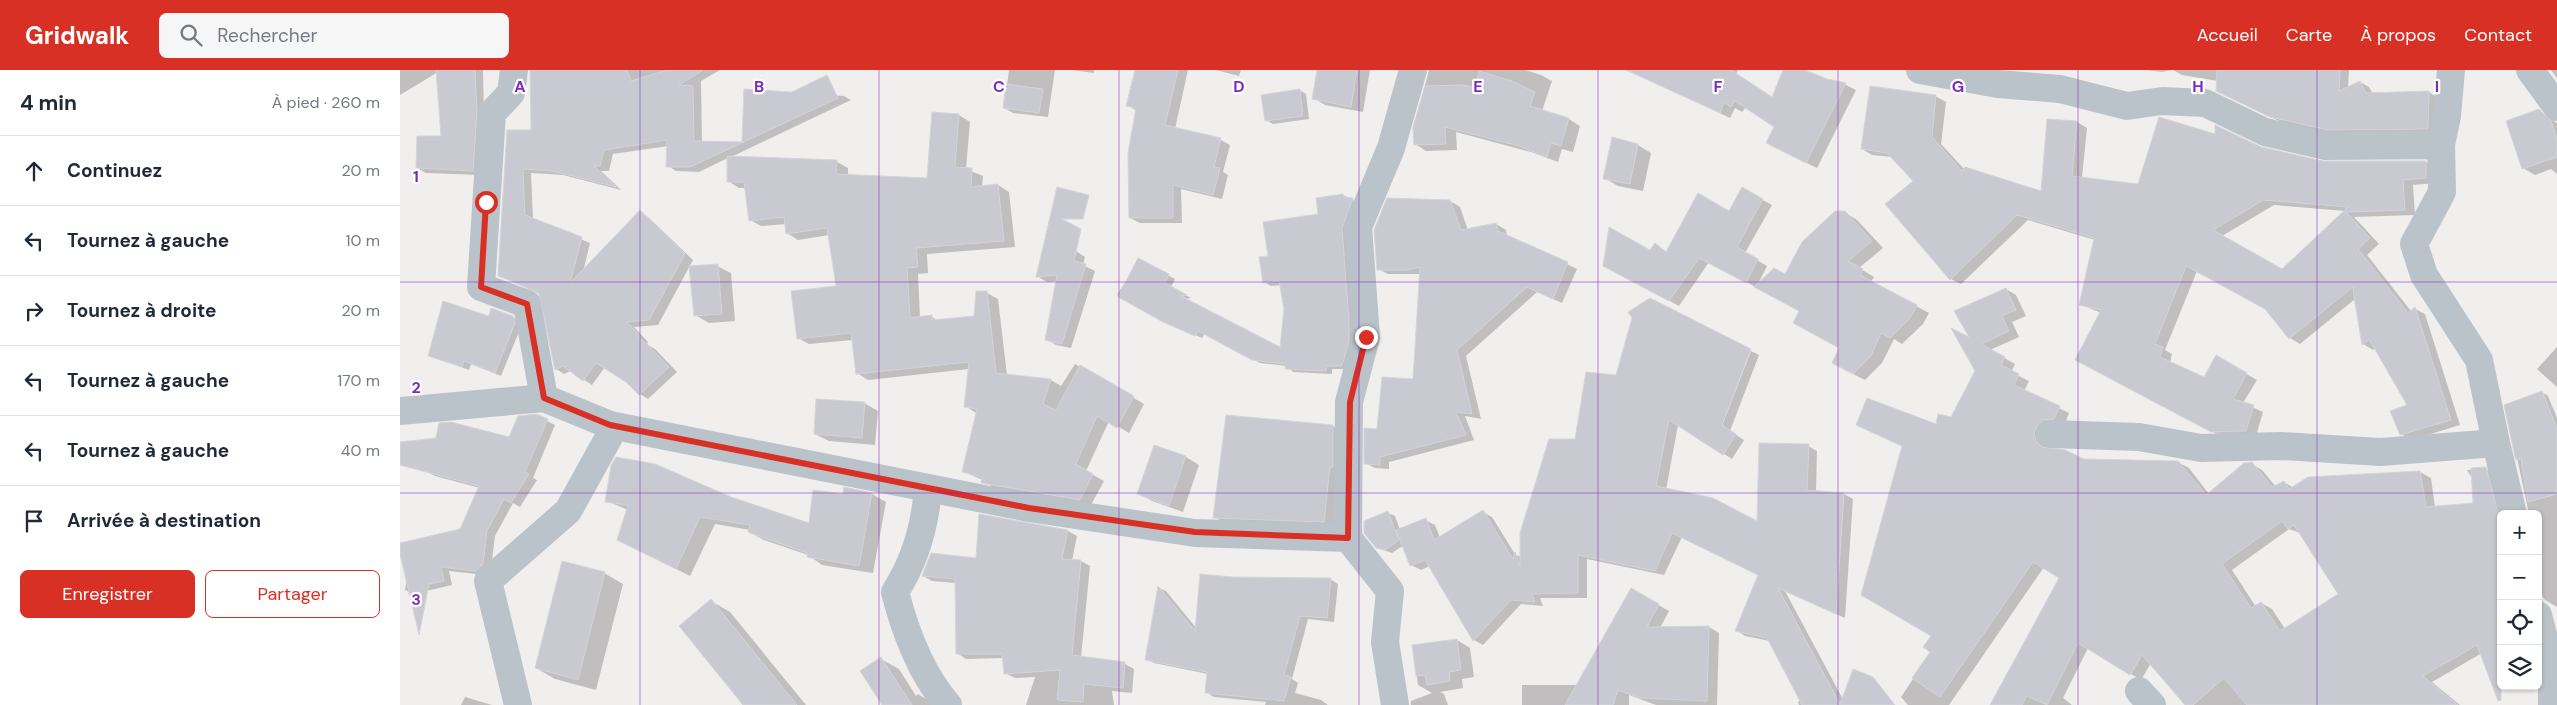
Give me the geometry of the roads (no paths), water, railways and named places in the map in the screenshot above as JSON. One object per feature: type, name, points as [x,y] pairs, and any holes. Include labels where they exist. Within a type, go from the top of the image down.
[{"type":"street","points":[[514,70],[511,93],[492,113],[481,287],[527,304],[544,398]]},
{"type":"street","points":[[1395,705],[1385,642],[1390,591],[1348,538],[1350,402],[1366,337],[1358,227],[1391,148],[1413,70]]},
{"type":"street","points":[[1920,70],[1998,84],[2060,89],[2127,106],[2162,101],[2205,103],[2265,132],[2326,146],[2441,145]]},
{"type":"street","points":[[2451,70],[2447,116],[2441,145],[2442,192],[2414,244],[2424,275],[2479,360],[2512,510]]},
{"type":"street","points":[[2530,70],[2557,107]]},
{"type":"street","points":[[400,411],[544,398],[610,425],[1029,508],[1195,532],[1348,538]]},
{"type":"street","points":[[518,705],[488,581],[568,511],[609,437],[610,425]]},
{"type":"street","points":[[2050,434],[2139,437],[2201,448],[2281,446],[2381,452],[2496,442]]},
{"type":"street","points":[[928,488],[926,516],[908,572],[895,592],[901,616],[933,688],[948,705]]},
{"type":"street","points":[[2542,630],[2552,669],[2552,705]]}]
